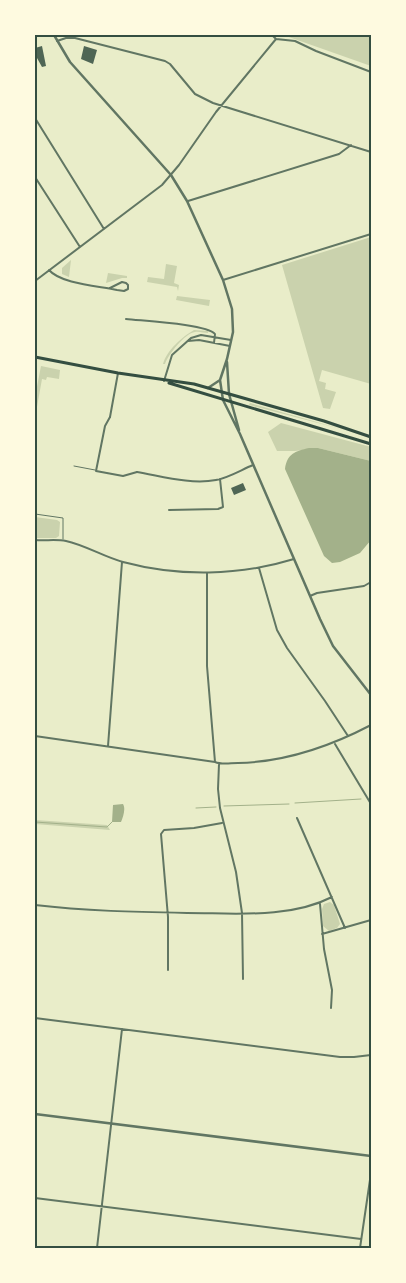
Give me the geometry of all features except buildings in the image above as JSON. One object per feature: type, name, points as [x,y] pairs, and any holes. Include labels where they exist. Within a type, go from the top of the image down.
[{"type":"main road","points":[[35,357],[118,374],[188,383],[324,421],[371,437]]},
{"type":"main road","points":[[164,381],[371,444]]},
{"type":"street","points":[[54,35],[70,62],[170,175],[188,201],[223,280],[232,309],[234,321],[230,346],[220,380],[223,400],[240,434],[333,646],[371,695]]},
{"type":"street","points":[[272,35],[276,39],[296,41],[316,51],[371,72]]},
{"type":"street","points":[[57,41],[75,38],[165,61],[170,64],[195,94],[221,106],[371,152]]},
{"type":"street","points":[[35,281],[162,185],[221,106],[276,39]]},
{"type":"street","points":[[35,118],[104,229]]},
{"type":"street","points":[[188,201],[340,154],[351,145]]},
{"type":"street","points":[[35,176],[80,247]]},
{"type":"street","points":[[223,280],[371,234]]},
{"type":"street","points":[[49,270],[60,278],[124,291],[128,289],[128,286],[122,282],[110,288]]},
{"type":"street","points":[[126,318],[209,330],[216,337]]},
{"type":"street","points":[[164,381],[171,358],[191,338],[201,335],[231,340]]},
{"type":"street","points":[[214,343],[216,337]]},
{"type":"street","points":[[187,342],[194,339],[230,346]]},
{"type":"street","points":[[227,359],[229,394],[240,434]]},
{"type":"street","points":[[118,374],[110,418],[105,426],[96,471],[123,476],[137,472],[196,481],[220,479],[253,465]]},
{"type":"street","points":[[208,388],[220,380]]},
{"type":"street","points":[[223,400],[229,394]]},
{"type":"street","points":[[169,510],[218,510],[222,507],[220,479]]},
{"type":"street","points":[[35,540],[63,541],[122,562],[167,570],[208,573],[259,568],[294,559]]},
{"type":"street","points":[[108,746],[122,562]]},
{"type":"street","points":[[259,568],[277,630],[287,648],[348,736]]},
{"type":"street","points":[[208,573],[207,666],[215,762]]},
{"type":"street","points":[[310,596],[317,593],[364,586],[371,582]]},
{"type":"street","points":[[35,736],[219,764],[276,760],[335,742],[371,725]]},
{"type":"street","points":[[335,742],[371,804]]},
{"type":"street","points":[[219,764],[218,789],[223,822],[236,872],[242,913],[243,979]]},
{"type":"street","points":[[297,818],[345,928]]},
{"type":"street","points":[[168,970],[167,912],[161,834],[164,830],[194,828],[223,822]]},
{"type":"street","points":[[35,905],[84,910],[242,913],[296,909],[320,903],[332,897]]},
{"type":"street","points":[[320,903],[322,934],[332,990],[331,1008]]},
{"type":"street","points":[[322,934],[371,920]]},
{"type":"street","points":[[35,1018],[340,1056],[371,1055]]},
{"type":"street","points":[[97,1248],[122,1029]]},
{"type":"street","points":[[35,1114],[371,1156]]},
{"type":"street","points":[[360,1248],[371,1173]]},
{"type":"street","points":[[35,1198],[362,1239]]},
{"type":"lane","points":[[74,466],[96,471]]},
{"type":"lane","points":[[35,514],[63,518],[63,541]]},
{"type":"shaded area","points":[[371,35],[371,66],[286,36]]},
{"type":"shaded area","points":[[371,237],[371,384],[322,370],[319,381],[326,383],[325,389],[336,392],[330,409],[323,408],[282,265]]},
{"type":"shaded area","points":[[71,260],[69,277],[62,274],[62,268]]},
{"type":"shaded area","points":[[166,264],[177,266],[174,283],[179,285],[178,291],[177,287],[147,282],[148,277],[164,279]]},
{"type":"shaded area","points":[[108,273],[127,276],[127,278],[106,283]]},
{"type":"shaded area","points":[[177,296],[210,300],[209,306],[176,300]]},
{"type":"shaded area","points":[[194,330],[208,331],[208,333],[191,333],[182,340],[173,350],[165,364],[163,364],[175,344]]},
{"type":"shaded area","points":[[41,366],[60,370],[59,379],[47,377],[46,380],[42,379],[35,418],[35,397]]},
{"type":"shaded area","points":[[250,403],[341,429],[249,405]]},
{"type":"shaded area","points":[[281,423],[371,447],[371,461],[318,448],[277,451],[268,432]]},
{"type":"shaded area","points":[[309,448],[318,448],[371,461],[371,540],[360,553],[340,562],[332,563],[324,556],[285,469],[292,454]]},
{"type":"shaded area","points":[[35,517],[60,522],[59,536],[56,538],[35,538]]},
{"type":"shaded area","points":[[123,804],[124,811],[121,822],[112,822],[113,805]]},
{"type":"shaded area","points":[[35,820],[107,825],[110,830],[35,824]]},
{"type":"shaded area","points":[[330,902],[334,905],[340,924],[337,928],[329,931],[323,926],[322,909],[324,904]]},
{"type":"waterway","points":[[295,803],[361,799]]},
{"type":"waterway","points":[[224,806],[289,804]]},
{"type":"waterway","points":[[196,808],[216,807]]},
{"type":"waterway","points":[[35,822],[107,827],[112,822]]}]
